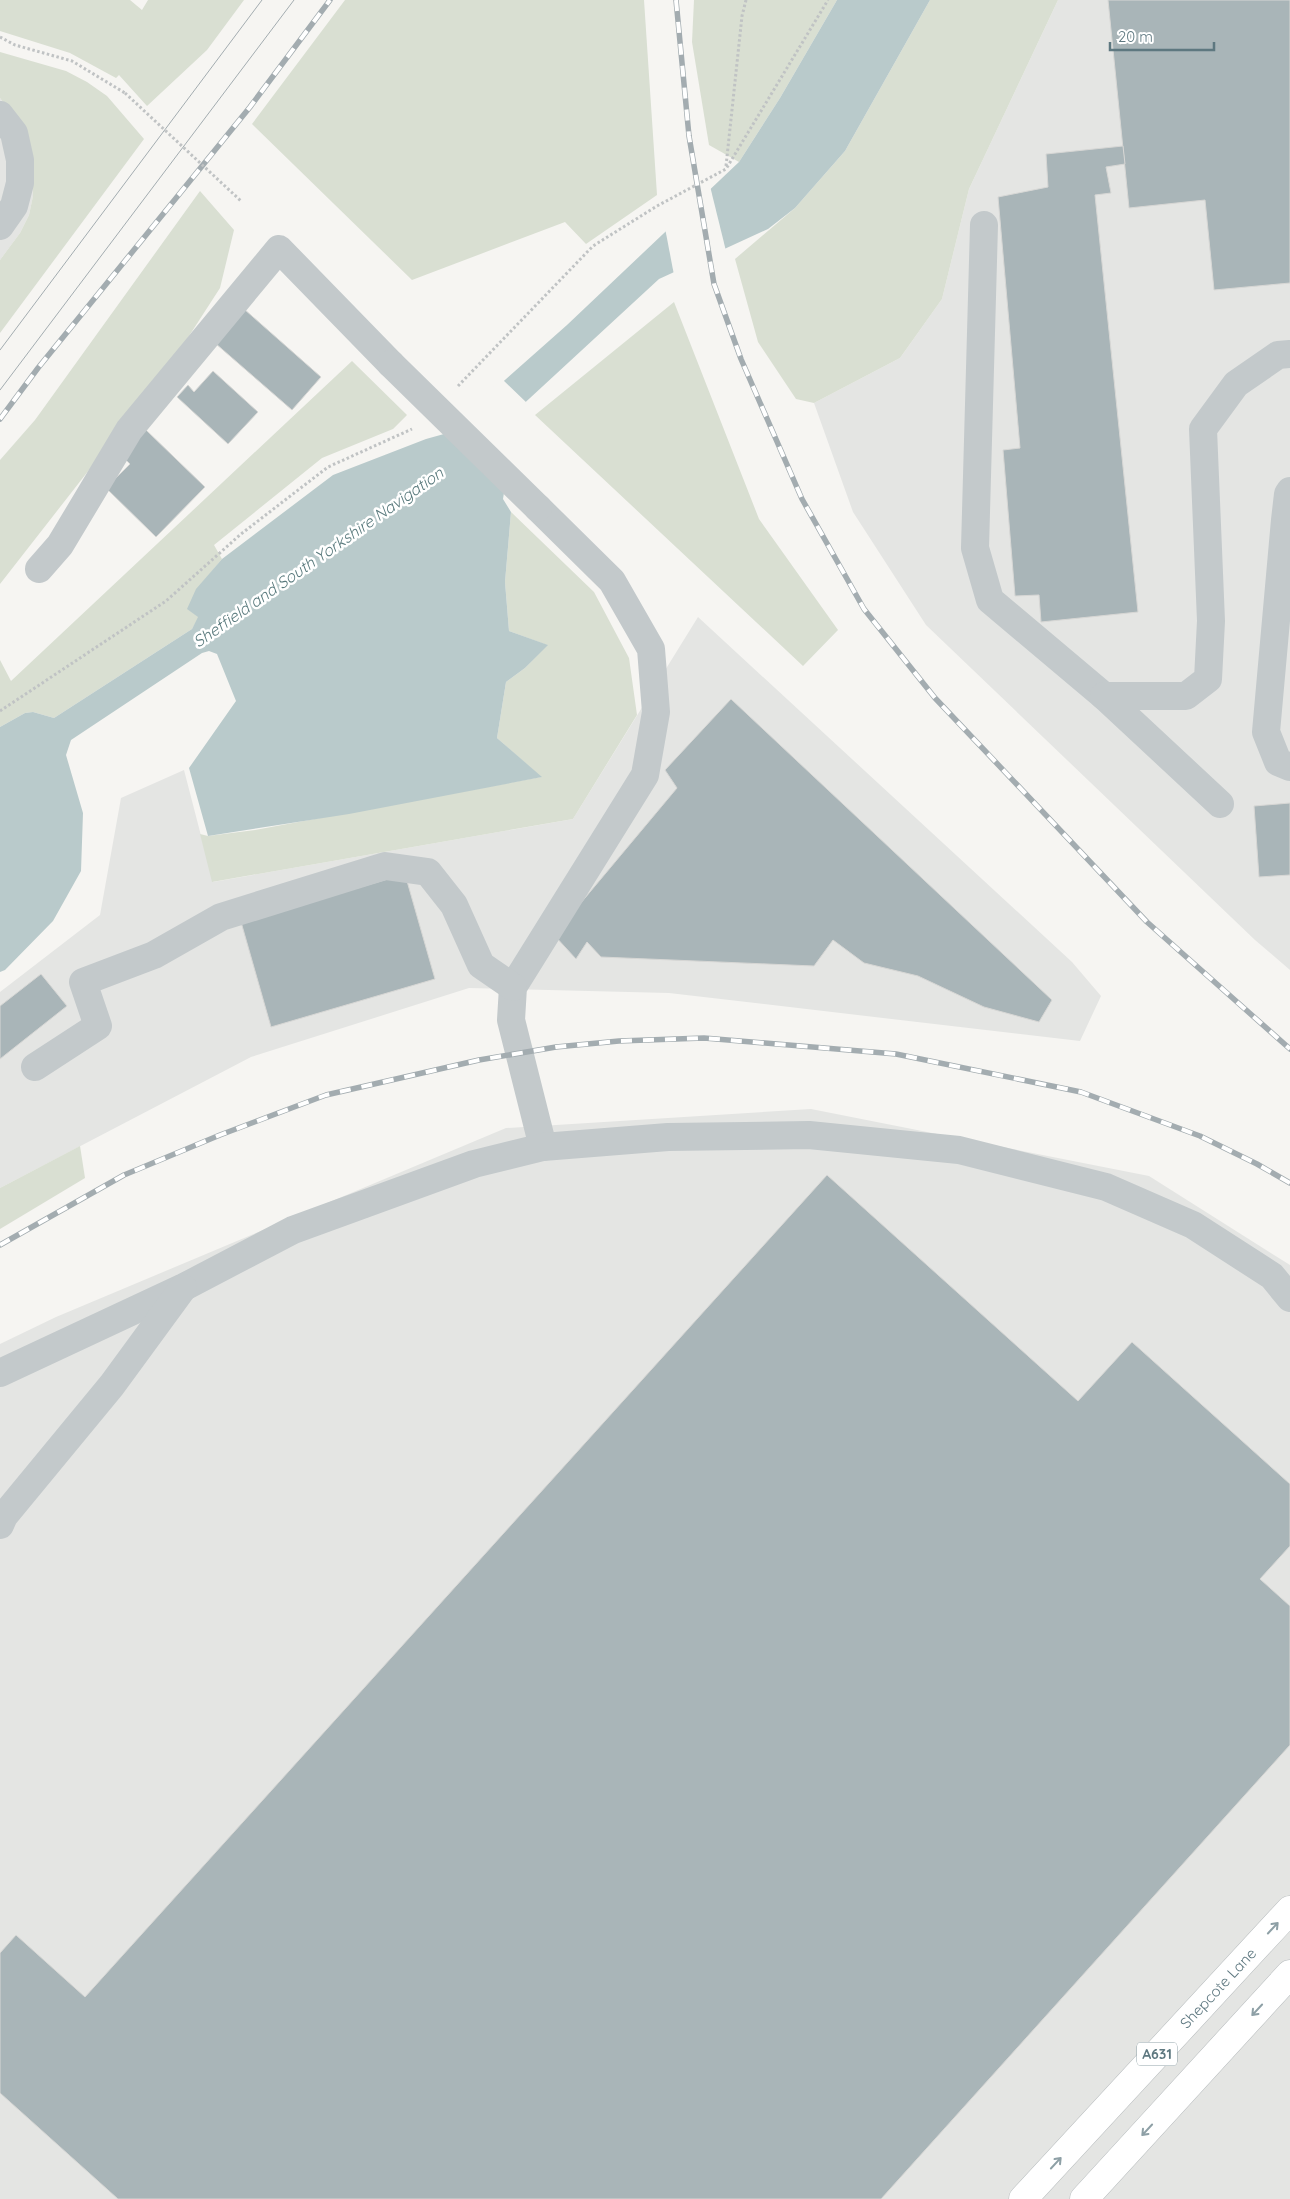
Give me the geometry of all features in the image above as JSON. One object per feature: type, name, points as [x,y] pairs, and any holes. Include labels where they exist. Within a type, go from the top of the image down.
[{"type":"highway","name":"Shepcote Lane","points":[[1023,2199],[1290,1910]]},
{"type":"highway","name":"A631","points":[[1084,2199],[1290,1974]]},
{"type":"lane","points":[[0,115],[14,133],[20,160],[20,183],[14,206],[0,226]]},
{"type":"lane","points":[[984,225],[975,548],[990,600],[1104,696],[1220,804]]},
{"type":"lane","points":[[39,568],[60,545],[129,430],[279,250],[391,364],[612,581],[651,649],[656,712],[645,775],[513,987],[511,1020],[543,1147]]},
{"type":"lane","points":[[1104,696],[1186,696],[1208,679],[1211,621],[1203,429],[1236,384],[1278,355],[1290,354]]},
{"type":"lane","points":[[1290,490],[1284,530],[1266,732],[1278,762],[1290,767]]},
{"type":"lane","points":[[35,1067],[98,1026],[84,982],[154,955],[221,916],[385,866],[428,872],[454,905],[481,965],[513,987]]},
{"type":"lane","points":[[0,1373],[184,1287],[293,1230],[474,1164],[543,1147],[668,1137],[809,1135],[959,1150],[1106,1187],[1193,1225],[1272,1276],[1290,1298]]},
{"type":"lane","points":[[0,1525],[4,1516],[112,1385],[184,1287]]},
{"type":"path","points":[[726,170],[742,16],[746,0]]},
{"type":"path","points":[[0,37],[15,45],[72,61],[125,93],[241,201]]},
{"type":"shaded area","points":[[0,0],[130,0],[142,10],[148,0],[244,0],[207,50],[147,106],[119,75],[116,78],[70,53],[0,31]]},
{"type":"shaded area","points":[[345,0],[644,0],[657,195],[586,244],[565,222],[412,280],[252,124]]},
{"type":"shaded area","points":[[694,0],[837,0],[780,98],[739,162],[709,145],[692,42]]},
{"type":"shaded area","points":[[930,0],[1058,0],[969,189],[942,299],[900,358],[814,403],[796,399],[758,342],[735,259],[795,208],[845,151]]},
{"type":"shaded area","points":[[1058,0],[1290,0],[1290,970],[1255,940],[926,625],[853,512],[814,403],[900,358],[942,299],[969,189]]},
{"type":"shaded area","points":[[0,52],[66,71],[87,82],[107,96],[144,139],[0,333],[0,260],[20,233],[29,215],[33,196],[31,156],[13,116],[0,98]]},
{"type":"shaded area","points":[[0,98],[13,116],[31,156],[33,196],[29,215],[20,233],[0,260]]},
{"type":"shaded area","points":[[200,191],[234,230],[220,288],[167,370],[0,584],[0,460],[35,420]]},
{"type":"shaded area","points":[[674,302],[759,519],[838,630],[803,666],[535,415]]},
{"type":"shaded area","points":[[352,361],[407,415],[393,429],[322,458],[214,545],[222,559],[197,589],[188,609],[199,617],[192,629],[54,718],[33,712],[25,713],[0,727],[0,660],[11,681]]},
{"type":"shaded area","points":[[511,512],[594,592],[629,658],[637,715],[573,819],[212,882],[200,834],[208,836],[255,830],[541,777],[497,738],[506,682],[525,668],[547,645],[509,631],[505,582]]},
{"type":"shaded area","points":[[698,617],[1072,962],[1101,996],[1080,1041],[669,993],[469,988],[251,1057],[0,1188],[0,992],[100,915],[121,798],[184,770],[213,882],[573,819]]},
{"type":"shaded area","points":[[811,1109],[1149,1176],[1290,1265],[1290,2199],[0,2199],[0,1344],[56,1317],[506,1128]]},
{"type":"shaded area","points":[[80,1146],[85,1178],[0,1229],[0,1188]]},
{"type":"water","name":"Sheffield and South Yorkshire Navigation","points":[[837,0],[930,0],[845,151],[795,208],[768,229],[659,279],[517,410],[503,499],[511,512],[505,582],[509,631],[548,645],[525,668],[506,682],[497,738],[542,777],[349,814],[208,836],[189,768],[236,701],[217,654],[209,651],[202,653],[71,740],[66,755],[83,813],[81,871],[53,921],[5,970],[0,972],[0,727],[25,713],[33,712],[54,718],[192,629],[198,617],[187,609],[196,589],[222,559],[333,475],[426,439],[444,434],[567,325],[739,162],[780,98]]},
{"type":"pier","points":[[710,186],[726,251],[674,275],[665,228]]},
{"type":"pier","points":[[502,379],[528,404],[520,411],[507,491],[443,432]]},
{"type":"building","points":[[1108,0],[1290,0],[1290,283],[1214,290],[1205,200],[1129,208]]},
{"type":"building","points":[[1123,146],[1125,164],[1106,167],[1111,193],[1095,195],[1138,612],[1041,622],[1039,595],[1015,596],[1003,450],[1020,448],[998,197],[1048,187],[1046,154]]},
{"type":"building","points":[[244,309],[321,377],[292,410],[215,343]]},
{"type":"building","points":[[213,371],[258,412],[228,444],[177,397],[188,385],[194,392]]},
{"type":"building","points":[[146,430],[205,487],[156,537],[106,488],[130,464],[121,455]]},
{"type":"building","points":[[731,699],[1052,1000],[1039,1022],[984,1007],[918,976],[864,963],[833,940],[814,966],[601,957],[587,942],[576,959],[554,935],[677,788],[665,770]]},
{"type":"building","points":[[1290,803],[1290,875],[1259,877],[1254,806]]},
{"type":"building","points":[[405,874],[435,979],[271,1027],[241,922]]},
{"type":"building","points":[[41,974],[67,1006],[0,1059],[0,1006]]},
{"type":"building","points":[[827,1175],[1078,1401],[1132,1342],[1290,1484],[1290,1546],[1260,1579],[1290,1606],[1290,1745],[881,2199],[118,2199],[0,2093],[0,1953],[16,1935],[85,1997]]},
{"type":"tram line","points":[[0,350],[262,0]]},
{"type":"tram line","points":[[0,390],[294,0]]},
{"type":"railway","points":[[0,419],[38,368],[250,107],[330,0]]},
{"type":"railway","points":[[676,0],[689,136],[714,284],[741,359],[802,499],[864,609],[935,698],[1147,922],[1290,1049]]},
{"type":"railway","points":[[0,1245],[124,1175],[220,1135],[326,1095],[479,1060],[556,1047],[619,1041],[704,1038],[896,1054],[1081,1092],[1200,1136],[1257,1164],[1290,1183]]}]
